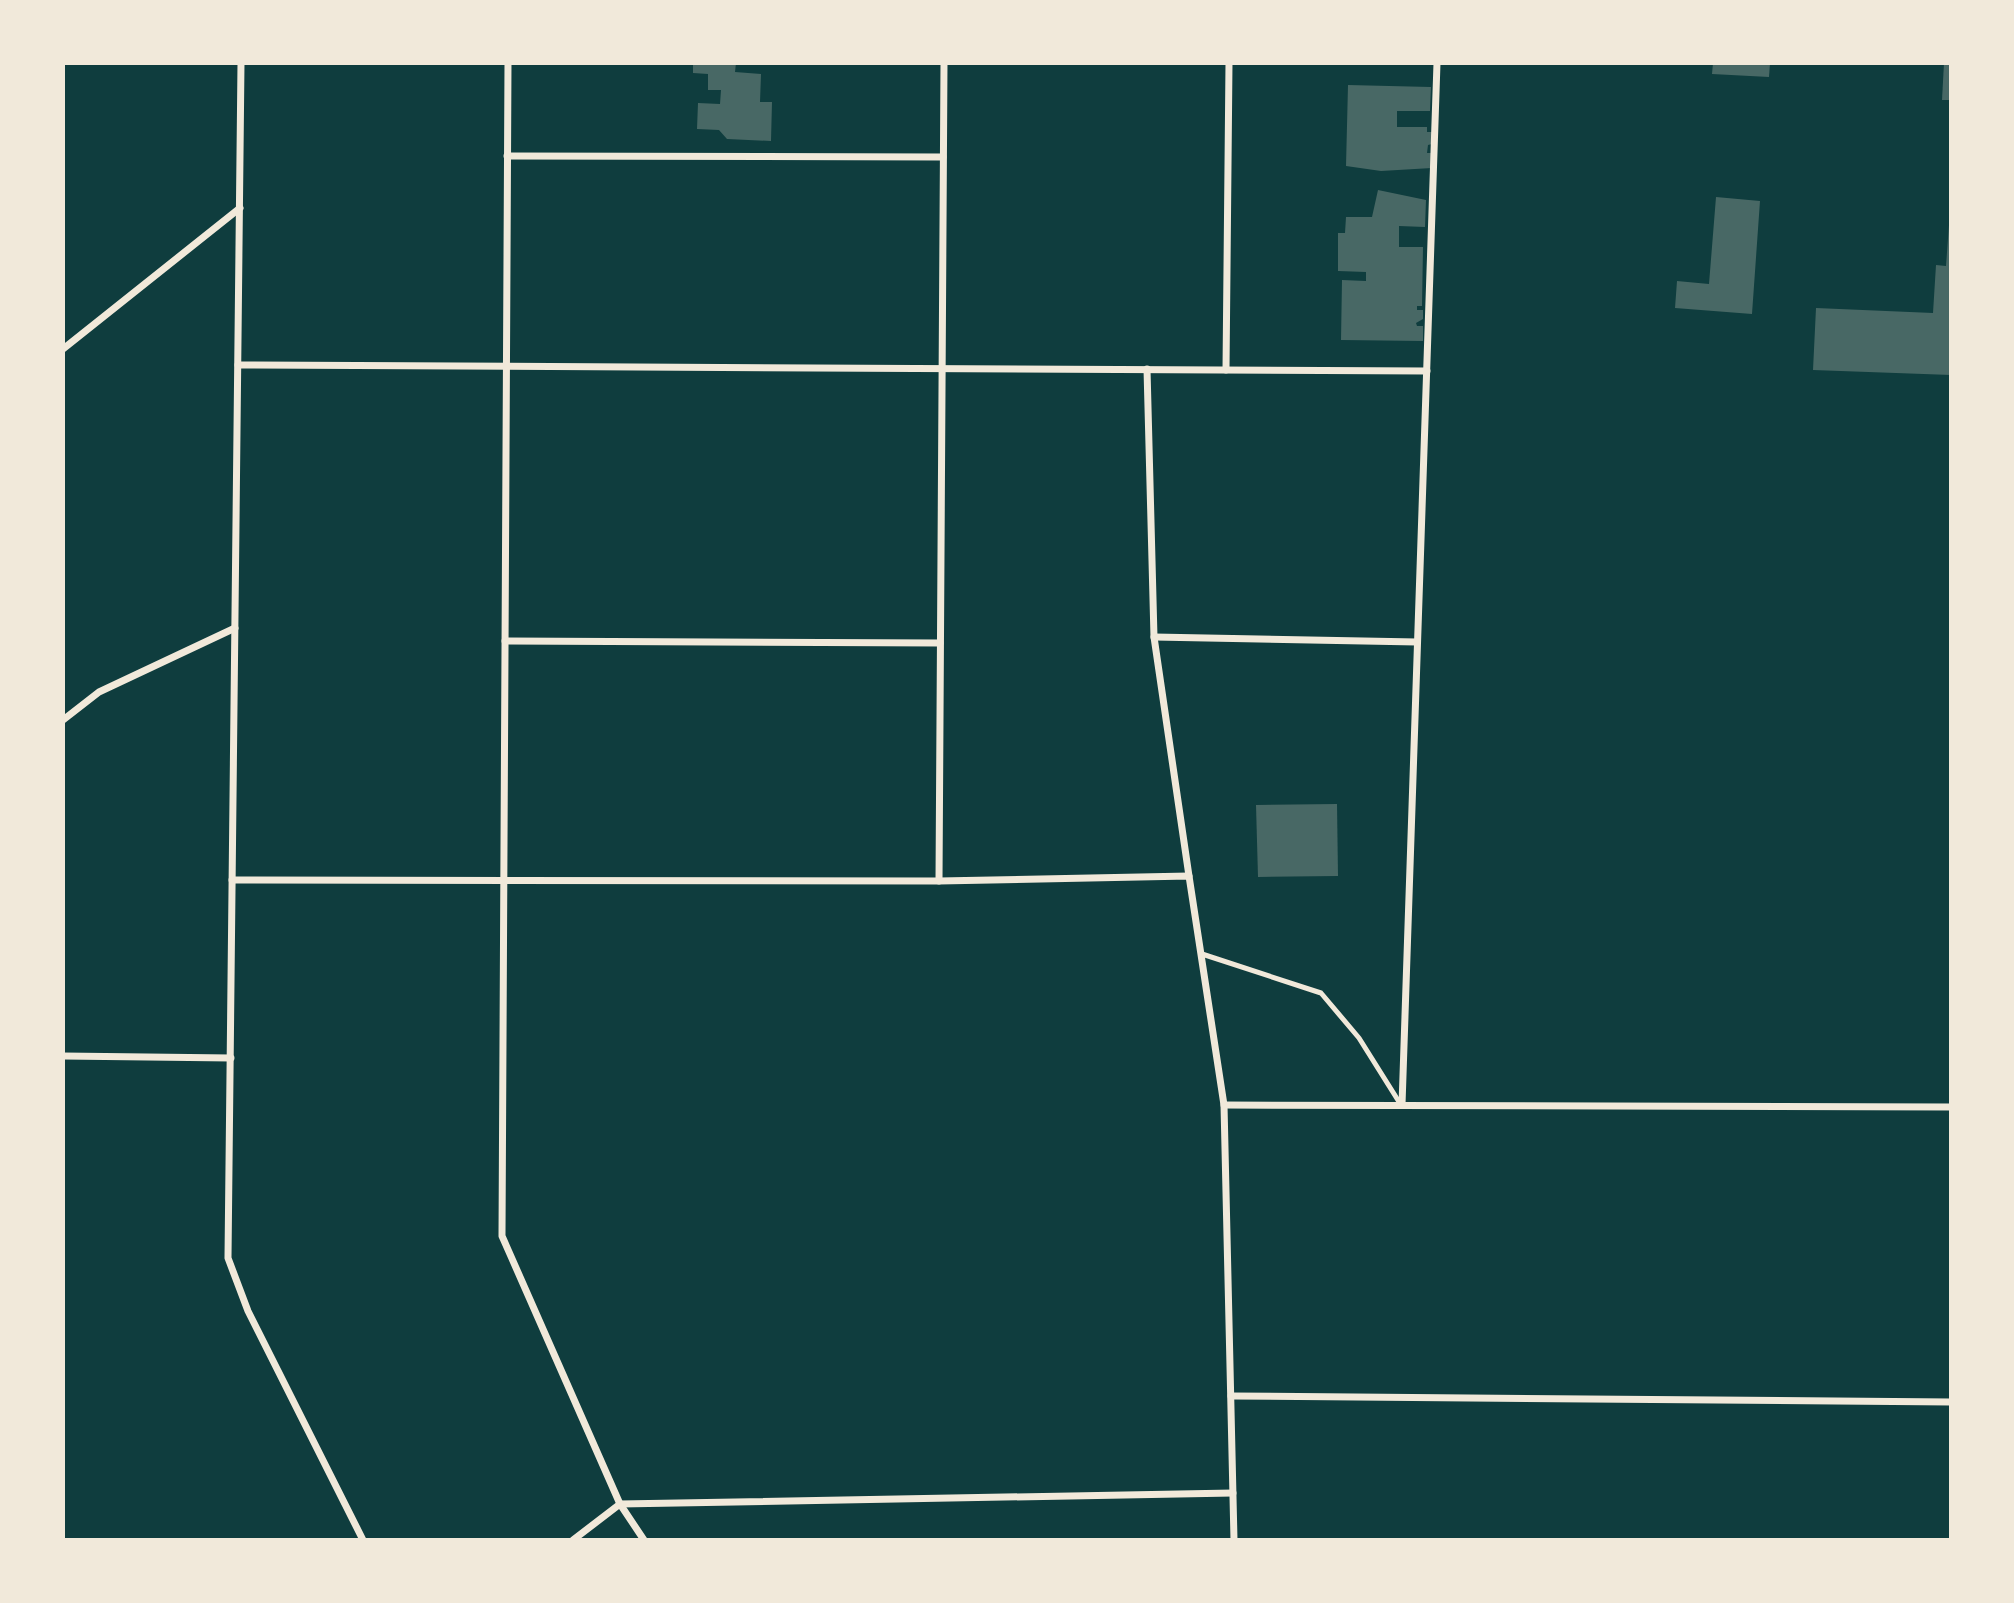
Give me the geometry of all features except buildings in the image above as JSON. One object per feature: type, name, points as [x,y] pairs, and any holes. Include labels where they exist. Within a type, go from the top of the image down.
[{"type":"street","points":[[241,63],[228,1258],[248,1311],[363,1540]]},
{"type":"street","points":[[508,63],[502,1236],[620,1504],[644,1540]]},
{"type":"street","points":[[939,881],[944,63]]},
{"type":"street","points":[[1226,370],[1229,63]]},
{"type":"street","points":[[1402,1105],[1437,63]]},
{"type":"street","points":[[507,156],[943,157]]},
{"type":"street","points":[[63,349],[240,208]]},
{"type":"street","points":[[238,365],[1427,371]]},
{"type":"street","points":[[1147,369],[1154,637],[1224,1105],[1234,1540]]},
{"type":"street","points":[[63,720],[99,692],[235,628]]},
{"type":"street","points":[[1154,637],[1417,642]]},
{"type":"street","points":[[505,641],[940,643]]},
{"type":"street","points":[[232,880],[939,881],[1189,876]]},
{"type":"street","points":[[63,1056],[231,1058]]},
{"type":"street","points":[[1224,1105],[1951,1107]]},
{"type":"street","points":[[1231,1396],[1951,1402]]},
{"type":"street","points":[[573,1540],[620,1504],[1233,1493]]},
{"type":"lane","points":[[1202,954],[1321,993],[1359,1038],[1402,1105]]}]
